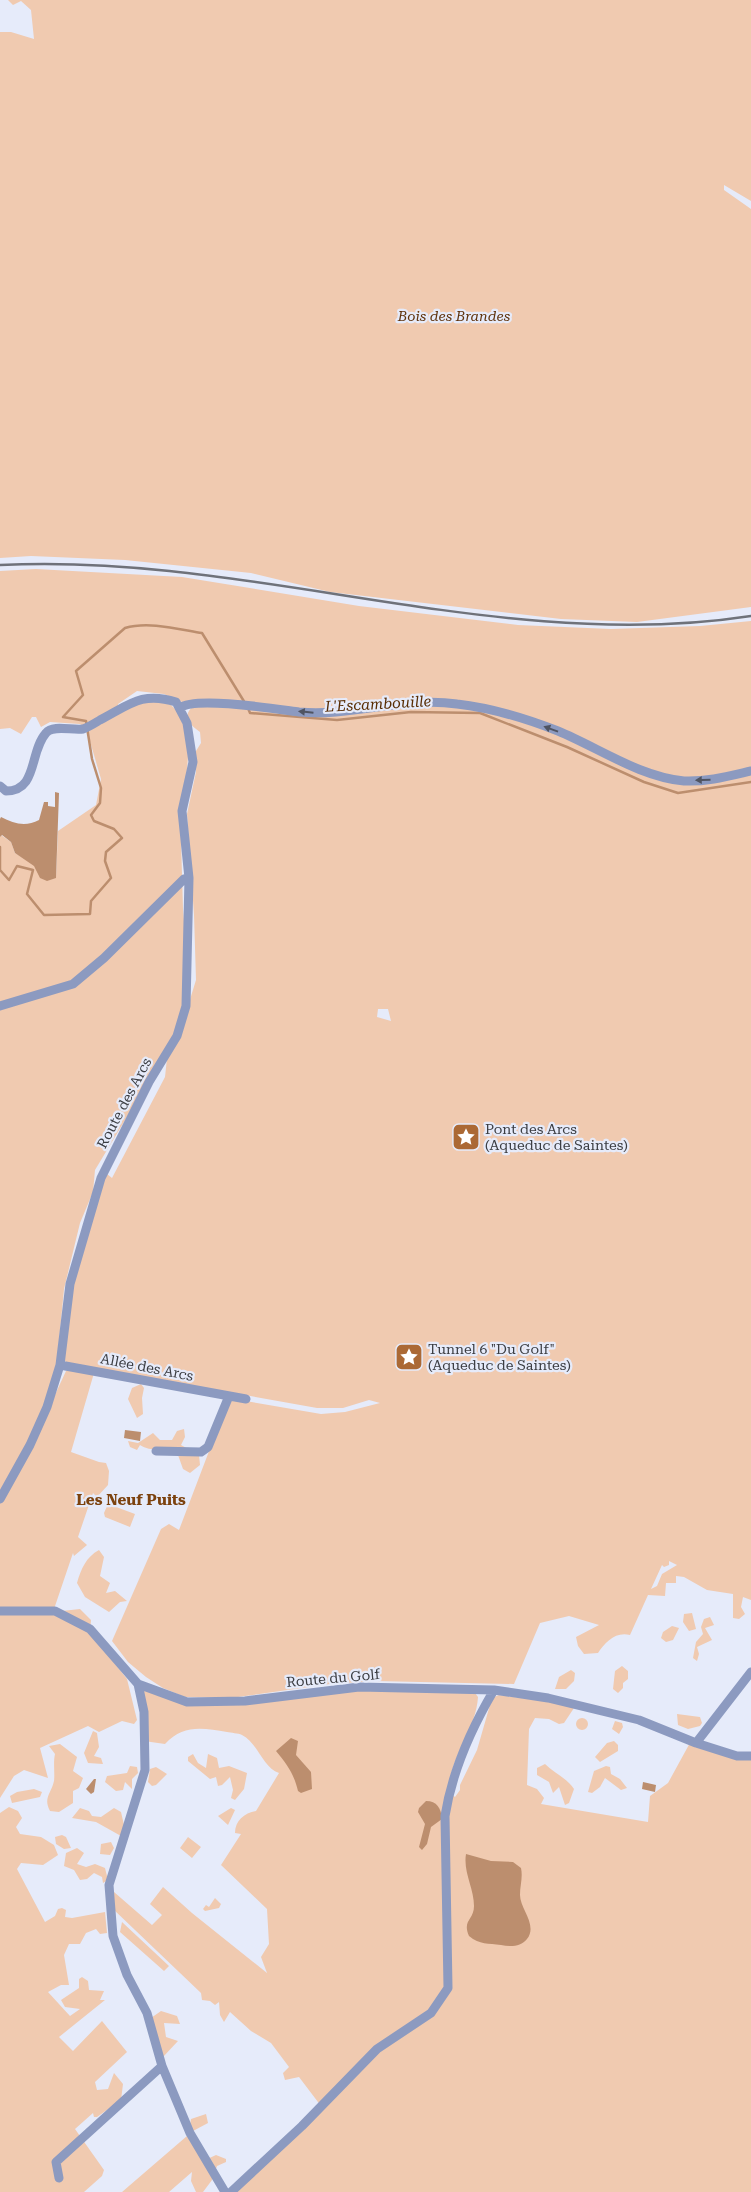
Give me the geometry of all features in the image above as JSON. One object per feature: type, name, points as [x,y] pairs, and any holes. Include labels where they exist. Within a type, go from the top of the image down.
[{"type":"street","points":[[0,786],[6,791],[16,791],[28,782],[38,744],[47,731],[88,727],[135,701],[149,696],[176,702],[180,708],[200,703],[316,714],[421,703],[455,703],[502,712],[539,725],[655,776],[684,780],[714,780],[751,771]]},
{"type":"street","name":"Route des Arcs","points":[[0,1499],[47,1407],[60,1365],[70,1284],[101,1178],[149,1082],[177,1036],[186,1006],[189,878],[182,811],[193,762],[187,723],[180,708]]},
{"type":"street","points":[[0,1006],[73,984],[104,958],[184,879],[189,878]]},
{"type":"street","name":"Allée des Arcs","points":[[60,1365],[246,1399]]},
{"type":"street","points":[[156,1451],[201,1452],[205,1450],[210,1445],[229,1396]]},
{"type":"street","name":"Route du Golf","points":[[0,1611],[55,1611],[90,1629],[138,1684],[187,1702],[244,1701],[359,1687],[494,1690],[548,1698],[639,1720],[696,1743],[737,1756],[751,1756]]},
{"type":"street","points":[[696,1743],[751,1672]]},
{"type":"street","points":[[138,1684],[144,1712],[145,1770],[109,1885],[113,1936],[127,1975],[147,2013],[162,2066],[190,2133],[225,2192]]},
{"type":"street","points":[[230,2192],[302,2126],[377,2048],[430,2012],[448,1988],[445,1816],[449,1792],[457,1767],[494,1690]]},
{"type":"street","points":[[58,2178],[56,2162],[162,2066]]},
{"type":"green space","name":"Bois des Brandes","points":[[8,0],[751,0],[751,201],[724,185],[724,190],[751,209],[751,607],[637,622],[561,619],[330,592],[251,573],[125,560],[31,556],[0,558],[0,32],[11,32],[34,39],[31,10],[21,1],[13,5]]},
{"type":"green space","points":[[36,569],[182,577],[359,606],[518,625],[611,629],[700,626],[751,621],[751,1600],[743,1597],[741,1607],[745,1614],[739,1619],[733,1618],[733,1594],[707,1590],[684,1577],[676,1576],[676,1583],[666,1583],[665,1596],[648,1595],[630,1635],[625,1634],[611,1638],[598,1653],[584,1654],[578,1646],[576,1637],[599,1625],[569,1616],[540,1623],[514,1684],[375,1681],[330,1684],[231,1698],[185,1697],[163,1688],[128,1662],[112,1641],[161,1529],[169,1524],[179,1530],[227,1404],[233,1400],[240,1400],[321,1414],[345,1412],[380,1403],[369,1400],[343,1408],[317,1408],[67,1363],[63,1359],[70,1284],[99,1178],[107,1174],[112,1178],[165,1077],[168,1049],[95,1170],[93,1192],[80,1223],[64,1289],[57,1362],[51,1385],[38,1422],[0,1494],[0,837],[1,835],[11,842],[15,853],[56,877],[58,831],[96,805],[101,779],[87,731],[80,724],[50,722],[41,727],[36,717],[32,717],[21,734],[10,728],[0,729],[0,571]],"holes":[[[137,691],[164,694],[182,702],[201,700],[191,708],[187,716],[190,724],[200,732],[201,743],[196,751],[196,772],[187,814],[194,915],[196,980],[184,1019],[189,980],[183,909],[181,840],[188,757],[187,734],[178,712],[169,703],[158,699],[138,703],[118,713],[118,704]],[[378,1009],[388,1009],[391,1021],[377,1017]],[[669,1561],[677,1565],[662,1574],[657,1586],[651,1589],[662,1565],[664,1567],[669,1565]]]},
{"type":"green space","points":[[74,1370],[94,1373],[71,1452],[106,1463],[109,1471],[108,1485],[97,1497],[93,1493],[78,1537],[87,1545],[74,1556],[73,1553],[53,1612],[80,1609],[91,1620],[90,1632],[127,1679],[137,1720],[134,1724],[122,1721],[99,1732],[88,1726],[40,1748],[48,1778],[24,1770],[14,1776],[0,1798],[0,1500],[34,1440],[66,1371]]},
{"type":"green space","points":[[141,1384],[144,1388],[142,1398],[143,1414],[137,1418],[128,1399],[132,1388]]},
{"type":"green space","points":[[184,1429],[185,1437],[181,1445],[199,1455],[200,1465],[190,1473],[183,1469],[178,1455],[173,1452],[149,1449],[140,1445],[137,1450],[130,1447],[128,1441],[138,1443],[153,1433],[160,1440],[172,1440],[177,1431]]},
{"type":"green space","points":[[108,1504],[135,1514],[130,1527],[105,1517],[104,1513]]},
{"type":"green space","points":[[99,1550],[104,1557],[100,1576],[110,1583],[106,1593],[115,1591],[127,1601],[120,1602],[109,1612],[85,1597],[77,1583],[85,1564]]},
{"type":"green space","points":[[692,1613],[696,1629],[689,1631],[683,1622],[684,1614]]},
{"type":"green space","points":[[710,1617],[714,1625],[705,1628],[712,1640],[697,1647],[699,1654],[697,1661],[693,1658],[696,1642],[703,1634],[701,1627],[704,1619]]},
{"type":"green space","points":[[672,1626],[679,1628],[673,1640],[666,1642],[661,1638],[663,1632]]},
{"type":"green space","points":[[622,1666],[628,1671],[628,1679],[623,1683],[623,1688],[618,1693],[613,1689],[615,1671]]},
{"type":"green space","points":[[571,1670],[575,1673],[574,1681],[566,1689],[555,1689],[559,1677]]},
{"type":"green space","points":[[138,1684],[187,1702],[335,1690],[475,1693],[478,1697],[476,1709],[457,1756],[450,1780],[449,1792],[455,1797],[460,1790],[460,1785],[477,1750],[492,1698],[499,1695],[576,1705],[564,1723],[559,1724],[549,1719],[535,1718],[529,1729],[527,1785],[537,1789],[544,1798],[541,1804],[648,1822],[650,1796],[668,1783],[691,1741],[751,1756],[751,2192],[231,2192],[321,2106],[299,2077],[285,2080],[283,2073],[289,2067],[271,2043],[251,2031],[230,2012],[224,2022],[220,2015],[219,2002],[215,2005],[210,2001],[202,2000],[201,1993],[113,1909],[114,1892],[152,1925],[162,1915],[150,1904],[163,1887],[192,1913],[267,1973],[261,1957],[269,1944],[267,1909],[221,1865],[241,1834],[235,1833],[238,1821],[256,1811],[279,1773],[269,1766],[248,1739],[239,1734],[210,1729],[194,1729],[179,1733],[165,1744],[144,1741]]},
{"type":"green space","points":[[677,1714],[700,1717],[702,1723],[700,1726],[688,1729],[678,1725]]},
{"type":"green space","points":[[580,1718],[584,1718],[588,1724],[584,1730],[580,1730],[576,1726],[576,1722]]},
{"type":"green space","points":[[615,1721],[622,1723],[623,1727],[619,1734],[612,1729]]},
{"type":"green space","points":[[93,1731],[97,1733],[99,1747],[94,1756],[101,1758],[103,1764],[88,1763],[84,1753]]},
{"type":"green space","points":[[614,1741],[618,1745],[618,1751],[600,1762],[595,1757],[607,1743]]},
{"type":"green space","points":[[60,1744],[77,1757],[73,1771],[83,1778],[79,1788],[73,1791],[73,1803],[59,1812],[50,1811],[47,1803],[54,1781],[55,1754],[49,1746]]},
{"type":"green space","points":[[193,1754],[198,1763],[206,1768],[208,1754],[217,1758],[219,1768],[229,1766],[247,1773],[244,1789],[235,1800],[231,1798],[233,1790],[230,1777],[222,1785],[218,1786],[216,1777],[210,1779],[188,1761],[188,1757]]},
{"type":"green space","points":[[545,1764],[574,1789],[569,1803],[565,1805],[559,1787],[553,1793],[549,1782],[537,1775],[537,1768]]},
{"type":"green space","points":[[130,1766],[137,1767],[138,1773],[132,1779],[132,1789],[125,1782],[123,1790],[116,1791],[105,1782],[107,1776],[127,1773]]},
{"type":"green space","points":[[606,1766],[610,1767],[611,1774],[620,1779],[627,1788],[621,1790],[605,1778],[600,1787],[592,1793],[588,1792],[594,1771]]},
{"type":"green space","points":[[156,1767],[167,1774],[156,1785],[152,1786],[148,1782],[150,1769]]},
{"type":"green space","points":[[34,1789],[42,1792],[40,1797],[12,1803],[10,1796],[17,1792]]},
{"type":"green space","points":[[9,1807],[18,1811],[22,1818],[16,1827],[20,1834],[41,1837],[54,1845],[58,1855],[43,1865],[21,1863],[17,1869],[45,1922],[55,1916],[58,1909],[62,1908],[66,1910],[65,1917],[72,1918],[105,1912],[107,1933],[100,1934],[96,1929],[86,1933],[80,1944],[69,1944],[64,1955],[69,1985],[61,1985],[48,1992],[70,2016],[80,2009],[65,2007],[61,2000],[79,1988],[79,1979],[82,1977],[88,1981],[89,1990],[104,1991],[100,2000],[105,2000],[59,2037],[73,2051],[102,2021],[127,2052],[95,2082],[97,2090],[108,2089],[114,2073],[123,2084],[121,2100],[97,2117],[94,2117],[93,2113],[75,2129],[104,2170],[102,2176],[84,2192],[0,2192],[0,1813]]},
{"type":"green space","points":[[80,1808],[89,1811],[92,1816],[101,1817],[114,1808],[121,1812],[124,1825],[121,1836],[96,1822],[72,1818]]},
{"type":"green space","points":[[231,1808],[235,1810],[228,1825],[218,1816]]},
{"type":"green space","points":[[62,1835],[66,1837],[71,1848],[64,1849],[56,1844],[55,1837]]},
{"type":"green space","points":[[188,1837],[201,1847],[192,1858],[180,1848]]},
{"type":"green space","points":[[111,1842],[114,1848],[110,1855],[100,1854],[101,1844]]},
{"type":"green space","points":[[77,1848],[84,1853],[77,1864],[86,1867],[95,1864],[105,1868],[108,1880],[103,1883],[102,1877],[94,1873],[87,1879],[80,1880],[74,1870],[64,1866],[66,1853]]},
{"type":"green space","points":[[215,1898],[221,1904],[219,1908],[205,1911],[203,1909],[206,1905],[209,1907]]},
{"type":"green space","points":[[122,1922],[169,1966],[164,1971],[120,1932]]},
{"type":"green space","points":[[161,2011],[177,2016],[180,2024],[164,2023],[166,2037],[178,2041],[163,2057],[151,2018]]},
{"type":"green space","points":[[206,2114],[208,2123],[193,2131],[190,2125],[191,2119]]},
{"type":"green space","points":[[187,2136],[203,2161],[216,2155],[226,2159],[226,2162],[217,2166],[212,2180],[203,2192],[196,2192],[191,2181],[192,2172],[169,2192],[122,2192]]},
{"type":"shaded area","points":[[55,792],[59,793],[56,878],[47,881],[40,878],[34,866],[15,853],[11,842],[2,835],[0,837],[0,819],[1,817],[15,823],[25,824],[39,820],[44,802],[48,802],[48,806],[55,807]]},
{"type":"shaded area","points":[[125,1430],[141,1432],[140,1441],[124,1438]]},
{"type":"shaded area","points":[[155,1493],[167,1498],[164,1504],[152,1499]]},
{"type":"shaded area","points":[[291,1738],[298,1741],[296,1755],[311,1772],[312,1789],[301,1793],[298,1791],[290,1770],[276,1751]]},
{"type":"shaded area","points":[[96,1779],[94,1792],[91,1794],[86,1789]]},
{"type":"shaded area","points":[[643,1782],[656,1785],[655,1792],[642,1789]]},
{"type":"shaded area","points":[[426,1801],[433,1802],[438,1806],[442,1819],[431,1827],[427,1844],[422,1850],[419,1847],[425,1824],[418,1812],[419,1808]]},
{"type":"shaded area","points":[[466,1854],[491,1861],[513,1862],[521,1868],[520,1895],[531,1928],[530,1934],[522,1944],[512,1946],[484,1943],[469,1936],[467,1927],[473,1911],[474,1899],[466,1867]]},
{"type":"waterway","name":"L'Escambouille","points":[[0,847],[0,870],[9,880],[17,866],[33,870],[27,894],[44,915],[90,914],[91,901],[111,878],[105,861],[106,852],[122,838],[114,829],[94,821],[91,815],[100,803],[101,788],[92,759],[86,721],[63,717],[83,695],[76,671],[125,628],[153,625],[202,633],[245,703]]},
{"type":"waterway","name":"L'Escambouille","points":[[248,708],[250,713],[337,720],[411,712],[480,713],[567,747],[644,782],[678,793],[751,782]]},
{"type":"railway","points":[[0,565],[94,565],[188,573],[469,614],[563,623],[657,624],[751,616]]},
{"type":"place","name":"Pont des Arcs (Aqueduc de Saintes)","points":[[466,1137]]},
{"type":"place","name":"Tunnel 6 \"Du Golf\" (Aqueduc de Saintes)","points":[[409,1357]]},
{"type":"district","name":"Les Neuf Puits","points":[[131,1500]]}]
